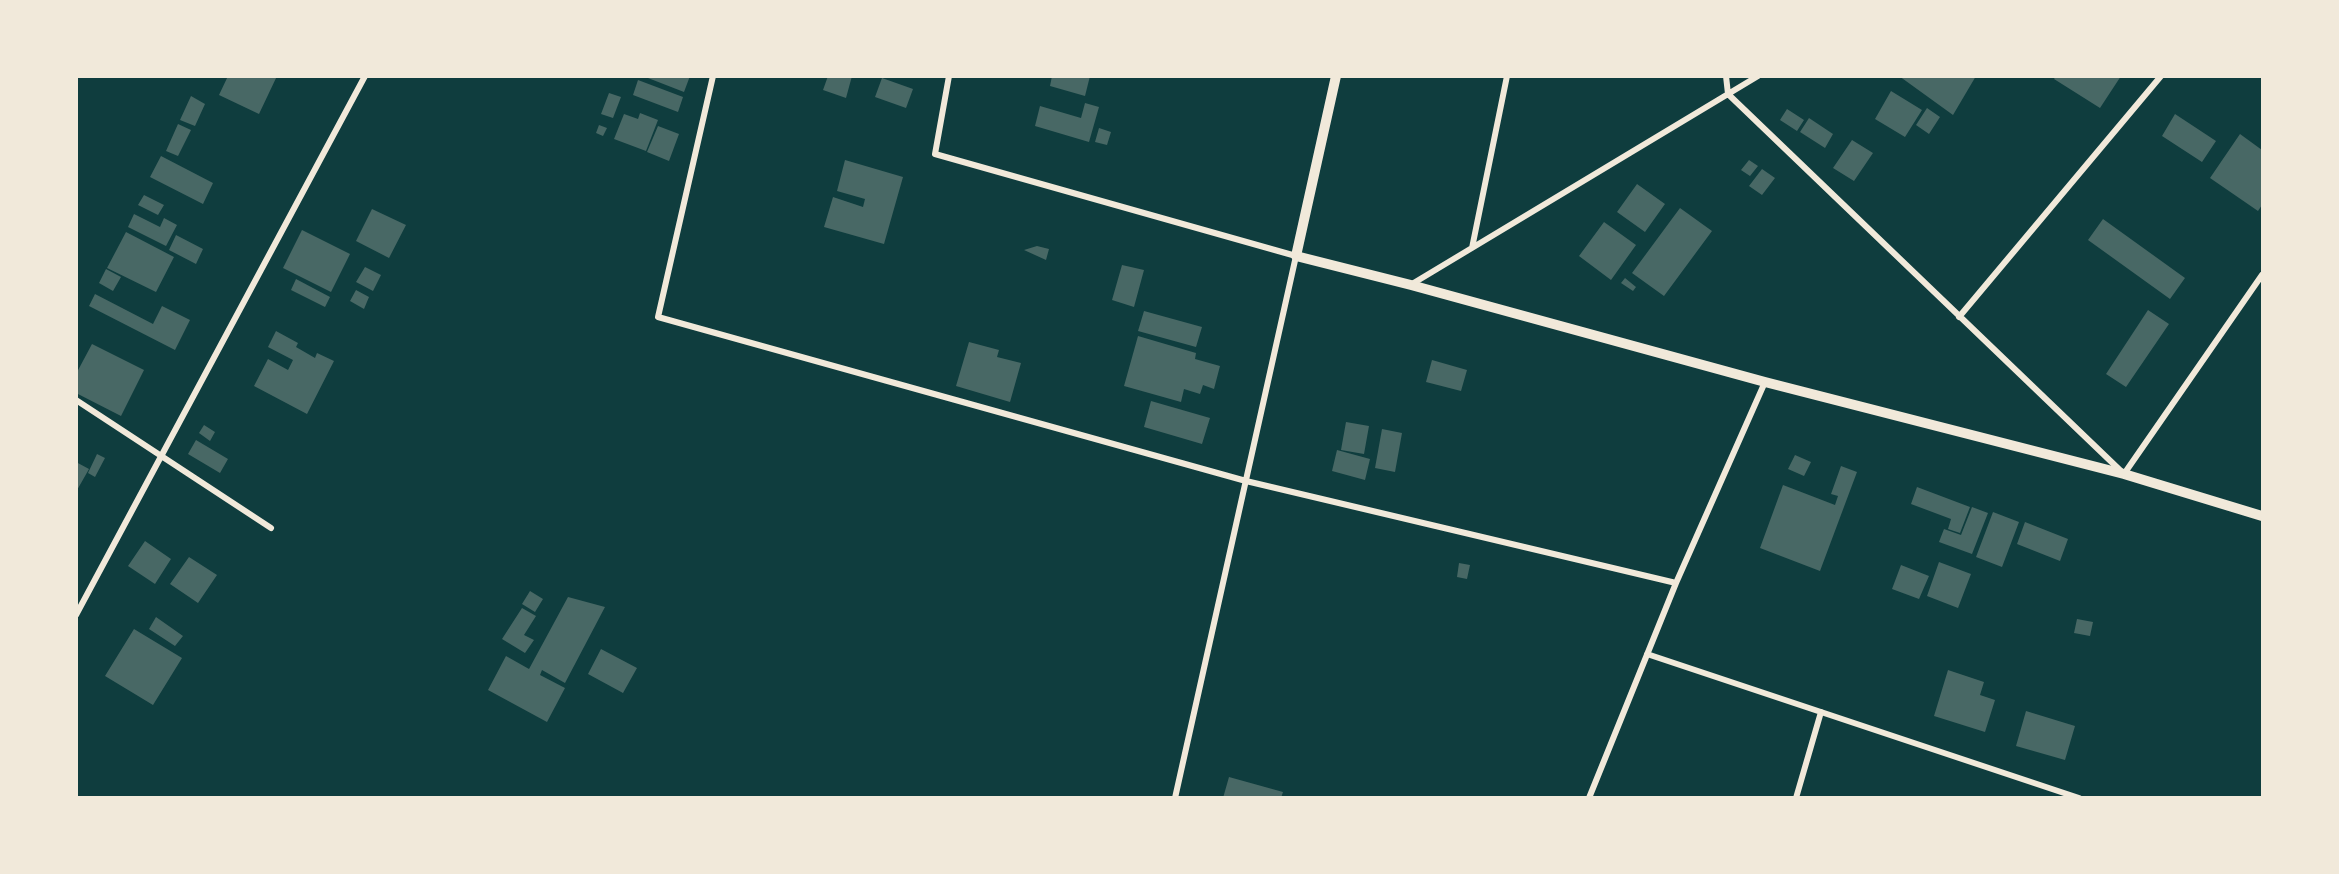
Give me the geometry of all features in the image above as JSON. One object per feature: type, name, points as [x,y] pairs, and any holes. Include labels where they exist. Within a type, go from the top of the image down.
[{"type":"street","points":[[76,615],[365,76]]},
{"type":"street","points":[[713,76],[658,317],[1246,481],[1676,583]]},
{"type":"street","points":[[949,76],[935,154],[1296,256],[1411,285],[1765,382],[2124,474],[2262,516]]},
{"type":"street","points":[[1175,798],[1336,76]]},
{"type":"street","points":[[1472,248],[1507,76]]},
{"type":"street","points":[[1726,76],[1728,94],[2124,474]]},
{"type":"street","points":[[1411,285],[1758,76]]},
{"type":"street","points":[[1959,316],[2161,76]]},
{"type":"street","points":[[2124,474],[2262,275]]},
{"type":"street","points":[[1589,798],[1676,583],[1765,382]]},
{"type":"street","points":[[76,399],[271,528]]},
{"type":"street","points":[[1647,654],[2079,798]]},
{"type":"street","points":[[1796,798],[1821,712]]},
{"type":"building","points":[[228,76],[277,76],[259,114],[219,95]]},
{"type":"building","points":[[649,76],[690,76],[684,92],[648,78]]},
{"type":"building","points":[[828,76],[852,76],[846,98],[823,90]]},
{"type":"building","points":[[1052,76],[1090,76],[1085,96],[1050,86]]},
{"type":"building","points":[[1899,76],[1976,76],[1953,115]]},
{"type":"building","points":[[2056,76],[2121,76],[2100,108],[2054,79]]},
{"type":"building","points":[[882,78],[913,89],[906,108],[875,97]]},
{"type":"building","points":[[638,80],[683,97],[678,112],[633,95]]},
{"type":"building","points":[[1891,91],[1922,110],[1905,137],[1875,119]]},
{"type":"building","points":[[609,93],[621,97],[613,118],[601,114]]},
{"type":"building","points":[[191,96],[205,104],[195,126],[180,120]]},
{"type":"building","points":[[1085,103],[1099,107],[1089,142],[1035,126],[1040,106],[1081,118]]},
{"type":"building","points":[[1927,108],[1940,117],[1929,134],[1916,125]]},
{"type":"building","points":[[1787,109],[1804,120],[1797,131],[1780,120]]},
{"type":"building","points":[[640,113],[658,120],[646,151],[614,139],[624,114],[638,119]]},
{"type":"building","points":[[2175,114],[2216,141],[2202,162],[2162,136]]},
{"type":"building","points":[[1809,118],[1833,134],[1825,148],[1800,132]]},
{"type":"building","points":[[178,124],[191,130],[178,156],[166,151]]},
{"type":"building","points":[[599,125],[607,128],[603,136],[596,133]]},
{"type":"building","points":[[658,126],[679,134],[669,161],[647,152]]},
{"type":"building","points":[[1099,128],[1111,132],[1107,145],[1095,142]]},
{"type":"building","points":[[2240,134],[2262,150],[2262,205],[2258,211],[2210,178]]},
{"type":"building","points":[[1852,140],[1873,153],[1854,181],[1833,168]]},
{"type":"building","points":[[161,156],[213,183],[203,204],[150,177]]},
{"type":"building","points":[[845,160],[903,177],[884,244],[824,227],[833,197],[863,207],[865,199],[837,191]]},
{"type":"building","points":[[1749,160],[1758,166],[1750,176],[1741,170]]},
{"type":"building","points":[[1762,169],[1775,178],[1762,195],[1749,186]]},
{"type":"building","points":[[1637,184],[1665,204],[1645,232],[1617,212]]},
{"type":"building","points":[[144,195],[164,205],[158,215],[138,205]]},
{"type":"building","points":[[1680,208],[1712,231],[1664,296],[1632,273]]},
{"type":"building","points":[[372,209],[406,225],[389,258],[356,241]]},
{"type":"building","points":[[134,214],[160,227],[164,218],[177,225],[166,246],[128,227]]},
{"type":"building","points":[[2103,219],[2185,278],[2170,299],[2088,240]]},
{"type":"building","points":[[1604,222],[1636,245],[1611,280],[1579,256]]},
{"type":"building","points":[[302,230],[350,254],[331,292],[283,268]]},
{"type":"building","points":[[126,232],[174,257],[156,292],[107,268]]},
{"type":"building","points":[[176,235],[203,249],[196,264],[169,250]]},
{"type":"building","points":[[1037,246],[1049,249],[1046,260],[1024,250]]},
{"type":"building","points":[[1122,265],[1144,270],[1134,307],[1112,300]]},
{"type":"building","points":[[365,267],[381,275],[373,291],[356,282]]},
{"type":"building","points":[[106,269],[121,277],[113,291],[99,283]]},
{"type":"building","points":[[1625,278],[1636,287],[1633,291],[1621,283]]},
{"type":"building","points":[[296,279],[330,297],[325,307],[291,290]]},
{"type":"building","points":[[356,290],[369,297],[364,309],[350,301]]},
{"type":"building","points":[[95,294],[153,324],[162,306],[190,320],[175,350],[89,306]]},
{"type":"building","points":[[2148,310],[2169,324],[2126,387],[2106,374]]},
{"type":"building","points":[[1144,311],[1202,327],[1196,347],[1138,331]]},
{"type":"building","points":[[276,331],[298,343],[296,347],[315,358],[317,353],[334,361],[307,414],[254,386],[268,359],[288,370],[293,360],[268,347]]},
{"type":"building","points":[[1138,336],[1196,353],[1195,359],[1220,366],[1214,389],[1203,385],[1200,394],[1184,389],[1181,402],[1124,386]]},
{"type":"building","points":[[969,342],[999,350],[997,357],[1021,363],[1010,402],[956,386]]},
{"type":"building","points":[[92,344],[144,370],[121,416],[76,393],[76,374]]},
{"type":"building","points":[[1432,360],[1467,370],[1461,391],[1426,382]]},
{"type":"building","points":[[1151,401],[1210,418],[1202,444],[1144,427]]},
{"type":"building","points":[[1346,422],[1369,426],[1364,454],[1341,450]]},
{"type":"building","points":[[204,425],[215,432],[210,441],[199,433]]},
{"type":"building","points":[[1382,429],[1402,433],[1395,472],[1375,468]]},
{"type":"building","points":[[196,440],[228,459],[220,473],[188,454]]},
{"type":"building","points":[[1337,450],[1370,459],[1365,480],[1332,471]]},
{"type":"building","points":[[97,454],[105,458],[95,477],[88,473]]},
{"type":"building","points":[[1795,455],[1811,462],[1804,476],[1788,469]]},
{"type":"building","points":[[76,462],[89,469],[76,492]]},
{"type":"building","points":[[1841,466],[1857,472],[1820,571],[1760,548],[1783,485],[1835,505],[1838,496],[1831,494]]},
{"type":"building","points":[[1917,487],[1970,507],[1960,533],[1948,529],[1951,519],[1911,504]]},
{"type":"building","points":[[1972,507],[1988,513],[1972,554],[1939,542],[1944,529],[1961,535]]},
{"type":"building","points":[[1993,512],[2019,522],[2002,567],[1976,557]]},
{"type":"building","points":[[2025,522],[2068,539],[2060,561],[2017,544]]},
{"type":"building","points":[[145,541],[171,559],[155,584],[128,566]]},
{"type":"building","points":[[189,557],[217,575],[198,603],[170,584]]},
{"type":"building","points":[[1939,562],[1971,574],[1958,608],[1927,596]]},
{"type":"building","points":[[1459,563],[1470,565],[1467,579],[1457,577]]},
{"type":"building","points":[[1901,565],[1929,576],[1919,599],[1892,589]]},
{"type":"building","points":[[530,591],[543,599],[535,612],[522,604]]},
{"type":"building","points":[[568,597],[605,607],[565,683],[542,670],[540,675],[565,688],[547,722],[488,690],[506,656],[529,669]]},
{"type":"building","points":[[522,608],[536,616],[524,635],[534,640],[525,653],[502,639]]},
{"type":"building","points":[[156,617],[183,636],[175,646],[149,629]]},
{"type":"building","points":[[2077,619],[2093,622],[2090,636],[2074,633]]},
{"type":"building","points":[[134,629],[182,658],[153,705],[105,676]]},
{"type":"building","points":[[601,649],[637,668],[623,693],[588,674]]},
{"type":"building","points":[[1948,670],[1984,682],[1980,695],[1995,700],[1985,732],[1934,716]]},
{"type":"building","points":[[2026,711],[2075,726],[2065,760],[2016,746]]},
{"type":"building","points":[[1229,777],[1283,792],[1281,798],[1223,798]]}]
